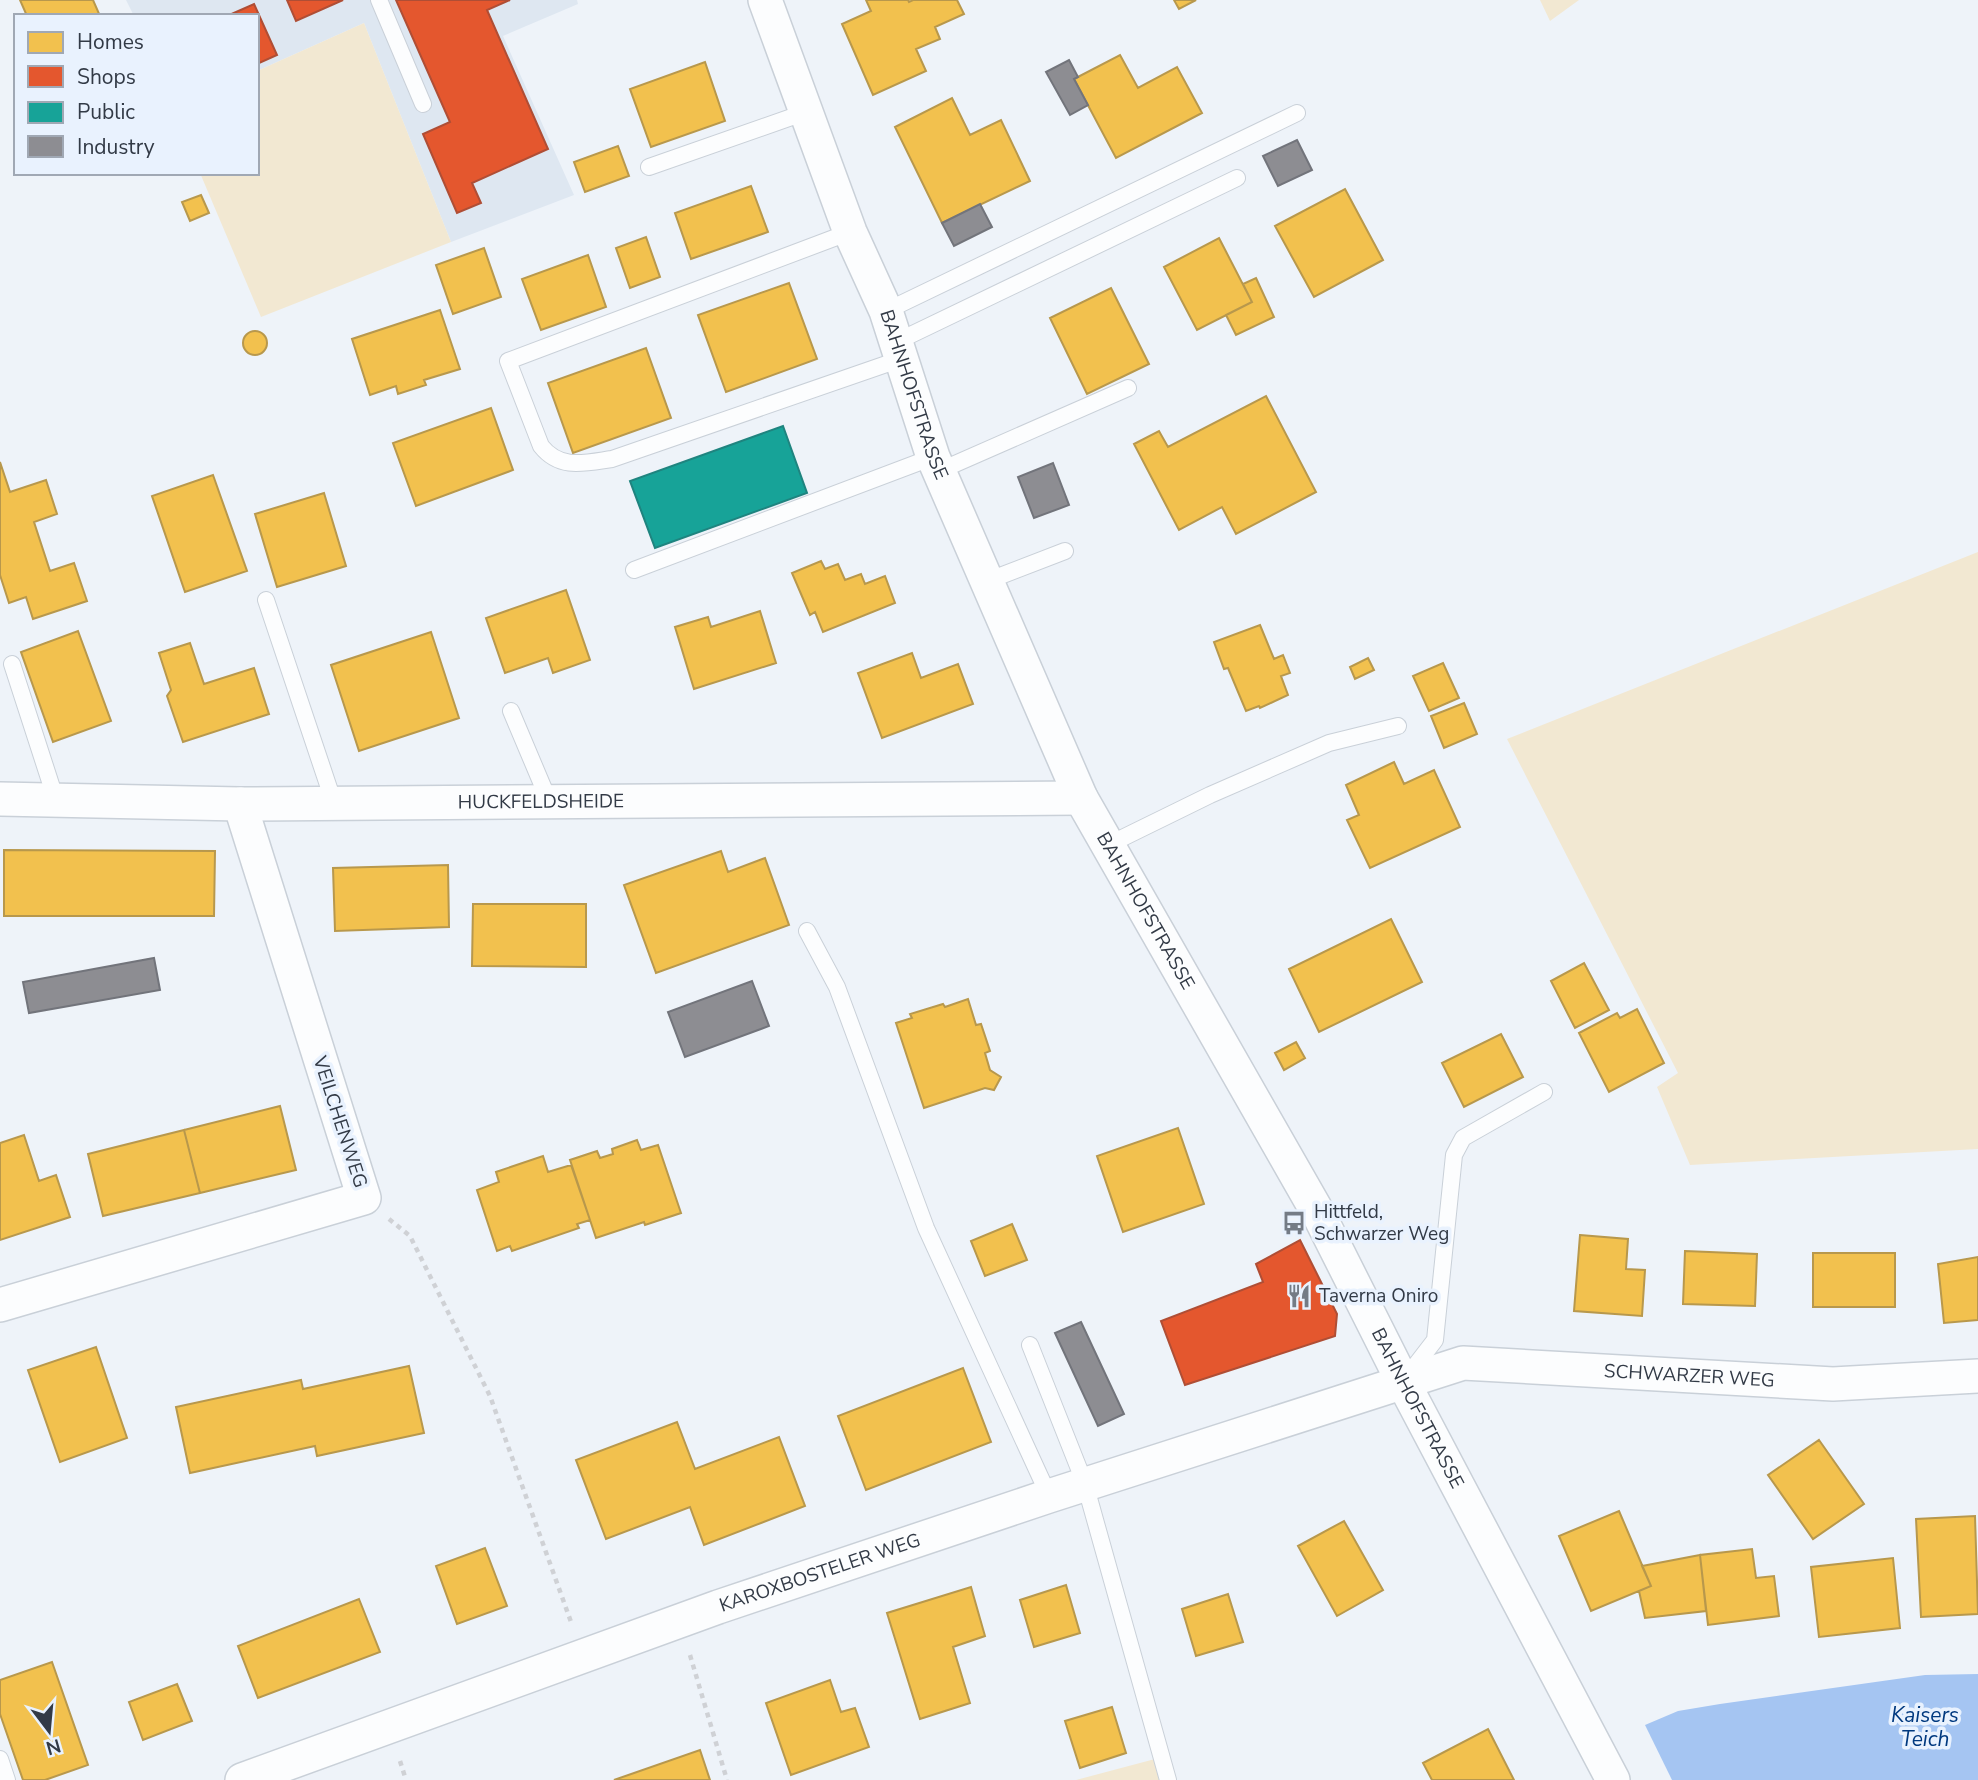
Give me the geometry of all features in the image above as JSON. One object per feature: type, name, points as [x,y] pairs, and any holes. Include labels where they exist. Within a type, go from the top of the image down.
[{"type":"street","name":"BAHNHOFSTRASSE","points":[[765,0],[850,232],[886,311],[936,464],[1081,798],[1318,1213],[1403,1382],[1614,1780]]},
{"type":"street","name":"HUCKFELDSHEIDE","points":[[0,799],[334,803],[1081,798]]},
{"type":"street","name":"VEILCHENWEG","points":[[0,1305],[364,1198],[240,803]]},
{"type":"street","name":"SCHWARZER WEG","points":[[1403,1382],[1463,1363],[1833,1384],[1978,1376]]},
{"type":"street","name":"KAROXBOSTELER WEG","points":[[242,1780],[680,1621],[1049,1496],[1403,1382]]},
{"type":"lane","points":[[379,0],[423,104]]},
{"type":"lane","points":[[649,167],[806,112]]},
{"type":"lane","points":[[886,311],[1297,113]]},
{"type":"lane","points":[[850,232],[508,361],[541,446],[551,457],[568,463],[612,459],[899,351],[1237,178]]},
{"type":"lane","points":[[634,570],[936,464],[1128,388]]},
{"type":"lane","points":[[987,582],[1065,551]]},
{"type":"lane","points":[[266,600],[334,803]]},
{"type":"lane","points":[[12,664],[56,800]]},
{"type":"lane","points":[[511,711],[549,801]]},
{"type":"lane","points":[[1108,845],[1210,795],[1329,743],[1398,726]]},
{"type":"lane","points":[[807,931],[837,986],[926,1228],[1049,1496]]},
{"type":"lane","points":[[1403,1382],[1435,1340],[1454,1154],[1463,1138],[1544,1091]]},
{"type":"lane","points":[[1030,1345],[1086,1485],[1168,1780]]},
{"type":"lane","points":[[0,1759],[7,1780]]},
{"type":"path","points":[[364,1198],[410,1236],[490,1396],[583,1656]]},
{"type":"path","points":[[680,1621],[727,1780]]},
{"type":"shaded area","points":[[126,0],[577,0],[578,4],[503,36],[574,195],[451,242],[364,23],[259,70],[259,14],[133,14]]},
{"type":"shaded area","points":[[1540,0],[1579,0],[1550,21]]},
{"type":"shaded area","points":[[364,23],[451,242],[261,317],[201,175],[259,175],[259,70]]},
{"type":"shaded area","points":[[1978,552],[1978,1149],[1690,1165],[1657,1087],[1678,1073],[1507,739]]},
{"type":"shaded area","points":[[1155,1759],[1161,1780],[1076,1780]]},
{"type":"water","name":"Kaisers Teich","points":[[1978,1674],[1978,1780],[1672,1780],[1645,1725],[1678,1711],[1720,1704],[1925,1675]]},
{"type":"building: Homes","points":[[20,0],[93,0],[99,14],[26,14]]},
{"type":"building: Homes","points":[[866,0],[957,0],[964,14],[935,27],[940,39],[916,49],[926,71],[873,95],[842,24],[871,11]]},
{"type":"building: Homes","points":[[1174,0],[1196,0],[1179,9]]},
{"type":"building: Homes","points":[[1120,55],[1138,88],[1177,67],[1202,113],[1116,158],[1074,79]]},
{"type":"building: Homes","points":[[705,62],[725,121],[651,147],[630,89]]},
{"type":"building: Homes","points":[[952,98],[970,135],[1001,120],[1030,181],[942,223],[895,127]]},
{"type":"building: Homes","points":[[618,146],[629,176],[585,192],[574,162]]},
{"type":"building: Homes","points":[[751,186],[768,232],[691,259],[675,213]]},
{"type":"building: Homes","points":[[1345,189],[1383,260],[1314,297],[1275,226]]},
{"type":"building: Homes","points":[[201,195],[209,213],[190,221],[182,202]]},
{"type":"building: Homes","points":[[646,237],[660,277],[630,288],[616,248]]},
{"type":"building: Homes","points":[[1219,238],[1252,302],[1197,330],[1164,267]]},
{"type":"building: Homes","points":[[484,248],[501,297],[453,314],[436,265]]},
{"type":"building: Homes","points":[[588,255],[606,307],[541,330],[522,279]]},
{"type":"building: Homes","points":[[1256,278],[1274,317],[1236,335],[1226,315],[1252,302],[1243,284]]},
{"type":"building: Homes","points":[[789,283],[817,359],[726,392],[698,315]]},
{"type":"building: Homes","points":[[1111,288],[1149,364],[1087,394],[1050,318]]},
{"type":"building: Homes","points":[[440,310],[460,369],[424,380],[426,385],[398,394],[396,386],[370,395],[352,339]]},
{"type":"building: Homes","points":[[255,331],[264,334],[267,343],[264,352],[255,355],[246,352],[243,343],[246,334]]},
{"type":"building: Homes","points":[[646,348],[671,418],[573,453],[548,383]]},
{"type":"building: Homes","points":[[1266,396],[1316,492],[1236,534],[1222,507],[1179,530],[1134,444],[1159,431],[1168,447]]},
{"type":"building: Homes","points":[[491,408],[513,470],[416,506],[393,443]]},
{"type":"building: Homes","points":[[0,462],[10,492],[46,480],[57,514],[34,522],[50,571],[74,563],[87,601],[33,619],[26,597],[9,603],[0,575]]},
{"type":"building: Homes","points":[[213,475],[247,571],[185,592],[152,496]]},
{"type":"building: Homes","points":[[324,493],[346,566],[277,587],[255,514]]},
{"type":"building: Homes","points":[[821,561],[825,569],[838,564],[845,580],[861,574],[865,584],[885,576],[895,603],[823,632],[815,612],[810,615],[792,573]]},
{"type":"building: Homes","points":[[566,590],[590,660],[553,673],[548,658],[505,673],[486,618]]},
{"type":"building: Homes","points":[[760,611],[776,663],[694,689],[675,627],[708,617],[711,627]]},
{"type":"building: Homes","points":[[1260,625],[1274,659],[1283,655],[1290,673],[1281,676],[1288,695],[1260,708],[1259,706],[1246,711],[1228,668],[1224,669],[1214,642]]},
{"type":"building: Homes","points":[[78,631],[111,721],[53,742],[21,652]]},
{"type":"building: Homes","points":[[431,632],[459,718],[359,751],[331,665]]},
{"type":"building: Homes","points":[[190,643],[204,684],[254,668],[269,714],[183,742],[167,696],[171,690],[159,653]]},
{"type":"building: Homes","points":[[912,653],[921,678],[958,664],[973,704],[882,738],[858,673]]},
{"type":"building: Homes","points":[[1368,658],[1374,670],[1355,679],[1350,667]]},
{"type":"building: Homes","points":[[1443,663],[1459,698],[1429,711],[1413,676]]},
{"type":"building: Homes","points":[[1464,703],[1477,734],[1444,748],[1431,716]]},
{"type":"building: Homes","points":[[1394,762],[1404,784],[1434,770],[1460,827],[1370,868],[1347,820],[1359,815],[1346,785]]},
{"type":"building: Homes","points":[[4,850],[215,851],[214,916],[4,916]]},
{"type":"building: Homes","points":[[721,851],[728,872],[765,858],[789,925],[656,973],[624,885]]},
{"type":"building: Homes","points":[[448,865],[449,927],[335,931],[333,868]]},
{"type":"building: Homes","points":[[473,904],[586,904],[586,967],[472,966]]},
{"type":"building: Homes","points":[[1391,919],[1422,982],[1319,1032],[1289,969]]},
{"type":"building: Homes","points":[[1584,963],[1609,1010],[1575,1028],[1551,981]]},
{"type":"building: Homes","points":[[968,999],[976,1025],[981,1024],[990,1051],[985,1053],[990,1070],[1001,1077],[994,1090],[985,1088],[924,1108],[896,1023],[912,1018],[910,1014]]},
{"type":"building: Homes","points":[[1637,1009],[1664,1063],[1609,1092],[1579,1033],[1617,1013],[1620,1018]]},
{"type":"building: Homes","points":[[1501,1034],[1523,1077],[1464,1107],[1442,1063]]},
{"type":"building: Homes","points":[[1296,1042],[1305,1058],[1284,1070],[1275,1053]]},
{"type":"building: Homes","points":[[280,1106],[296,1170],[200,1193],[184,1130]]},
{"type":"building: Homes","points":[[1178,1128],[1204,1204],[1123,1232],[1097,1156]]},
{"type":"building: Homes","points":[[184,1130],[200,1193],[103,1216],[88,1154]]},
{"type":"building: Homes","points":[[24,1135],[39,1181],[56,1175],[70,1217],[0,1240],[0,1143]]},
{"type":"building: Homes","points":[[637,1140],[641,1150],[658,1145],[681,1213],[596,1238],[570,1160],[597,1151],[600,1158],[613,1154],[612,1149]]},
{"type":"building: Homes","points":[[543,1156],[548,1172],[571,1165],[590,1220],[577,1224],[579,1228],[512,1251],[510,1246],[497,1251],[477,1190],[499,1182],[496,1172]]},
{"type":"building: Homes","points":[[1012,1224],[1027,1260],[985,1276],[971,1241]]},
{"type":"building: Homes","points":[[1580,1235],[1628,1239],[1626,1269],[1645,1270],[1642,1316],[1574,1311]]},
{"type":"building: Homes","points":[[1685,1251],[1757,1254],[1755,1306],[1683,1304]]},
{"type":"building: Homes","points":[[1813,1253],[1895,1253],[1895,1307],[1813,1307]]},
{"type":"building: Homes","points":[[1978,1257],[1978,1320],[1944,1323],[1938,1264]]},
{"type":"building: Homes","points":[[96,1347],[127,1438],[60,1462],[28,1370]]},
{"type":"building: Homes","points":[[409,1366],[424,1433],[317,1456],[315,1446],[190,1473],[176,1407],[301,1380],[303,1389]]},
{"type":"building: Homes","points":[[963,1368],[991,1442],[866,1490],[838,1416]]},
{"type":"building: Homes","points":[[677,1422],[695,1469],[779,1437],[805,1506],[704,1545],[690,1507],[606,1539],[576,1460]]},
{"type":"building: Homes","points":[[1819,1440],[1864,1504],[1813,1539],[1768,1475]]},
{"type":"building: Homes","points":[[1619,1511],[1651,1586],[1591,1611],[1559,1536]]},
{"type":"building: Homes","points":[[1975,1516],[1978,1614],[1921,1617],[1916,1519]]},
{"type":"building: Homes","points":[[1344,1521],[1383,1590],[1337,1616],[1298,1546]]},
{"type":"building: Homes","points":[[485,1548],[507,1606],[457,1624],[436,1566]]},
{"type":"building: Homes","points":[[1752,1549],[1756,1578],[1774,1576],[1779,1616],[1708,1625],[1700,1555]]},
{"type":"building: Homes","points":[[1700,1555],[1706,1611],[1645,1618],[1639,1591],[1651,1586],[1642,1566]]},
{"type":"building: Homes","points":[[1893,1558],[1900,1628],[1819,1637],[1811,1567]]},
{"type":"building: Homes","points":[[1066,1585],[1080,1633],[1034,1647],[1020,1600]]},
{"type":"building: Homes","points":[[971,1587],[985,1636],[953,1647],[970,1703],[920,1719],[887,1613]]},
{"type":"building: Homes","points":[[1228,1594],[1243,1642],[1196,1656],[1182,1609]]},
{"type":"building: Homes","points":[[359,1599],[380,1652],[258,1698],[238,1646]]},
{"type":"building: Homes","points":[[52,1662],[88,1765],[45,1780],[23,1780],[0,1714],[0,1680]]},
{"type":"building: Homes","points":[[830,1680],[841,1712],[855,1708],[869,1747],[791,1775],[766,1703]]},
{"type":"building: Homes","points":[[177,1684],[192,1721],[143,1740],[129,1702]]},
{"type":"building: Homes","points":[[1112,1707],[1126,1753],[1080,1768],[1065,1721]]},
{"type":"building: Homes","points":[[1488,1729],[1514,1780],[1432,1780],[1423,1763]]},
{"type":"building: Homes","points":[[700,1750],[710,1780],[614,1780]]},
{"type":"building: Shops","points":[[287,0],[343,0],[296,21]]},
{"type":"building: Shops","points":[[396,0],[510,0],[487,10],[548,149],[472,183],[481,203],[457,213],[423,134],[450,122]]},
{"type":"building: Shops","points":[[254,4],[259,14],[232,14]]},
{"type":"building: Shops","points":[[259,15],[277,55],[259,63]]},
{"type":"building: Shops","points":[[1300,1240],[1337,1314],[1335,1336],[1185,1385],[1161,1321],[1263,1282],[1256,1264]]},
{"type":"building: Public","points":[[783,426],[807,493],[655,548],[630,481]]},
{"type":"building: Industry","points":[[1069,60],[1078,77],[1074,79],[1088,105],[1070,115],[1046,72]]},
{"type":"building: Industry","points":[[1297,140],[1312,170],[1278,186],[1263,156]]},
{"type":"building: Industry","points":[[980,204],[992,227],[954,246],[942,223]]},
{"type":"building: Industry","points":[[1053,463],[1069,505],[1034,518],[1018,477]]},
{"type":"building: Industry","points":[[154,958],[160,990],[29,1013],[23,982]]},
{"type":"building: Industry","points":[[752,981],[769,1026],[685,1057],[668,1012]]},
{"type":"building: Industry","points":[[1081,1322],[1124,1414],[1098,1426],[1055,1333]]},
{"type":"place","name":"Hittfeld, Schwarzer Weg","points":[[1294,1223]]},
{"type":"place","name":"Taverna Oniro","points":[[1299,1296]]}]
